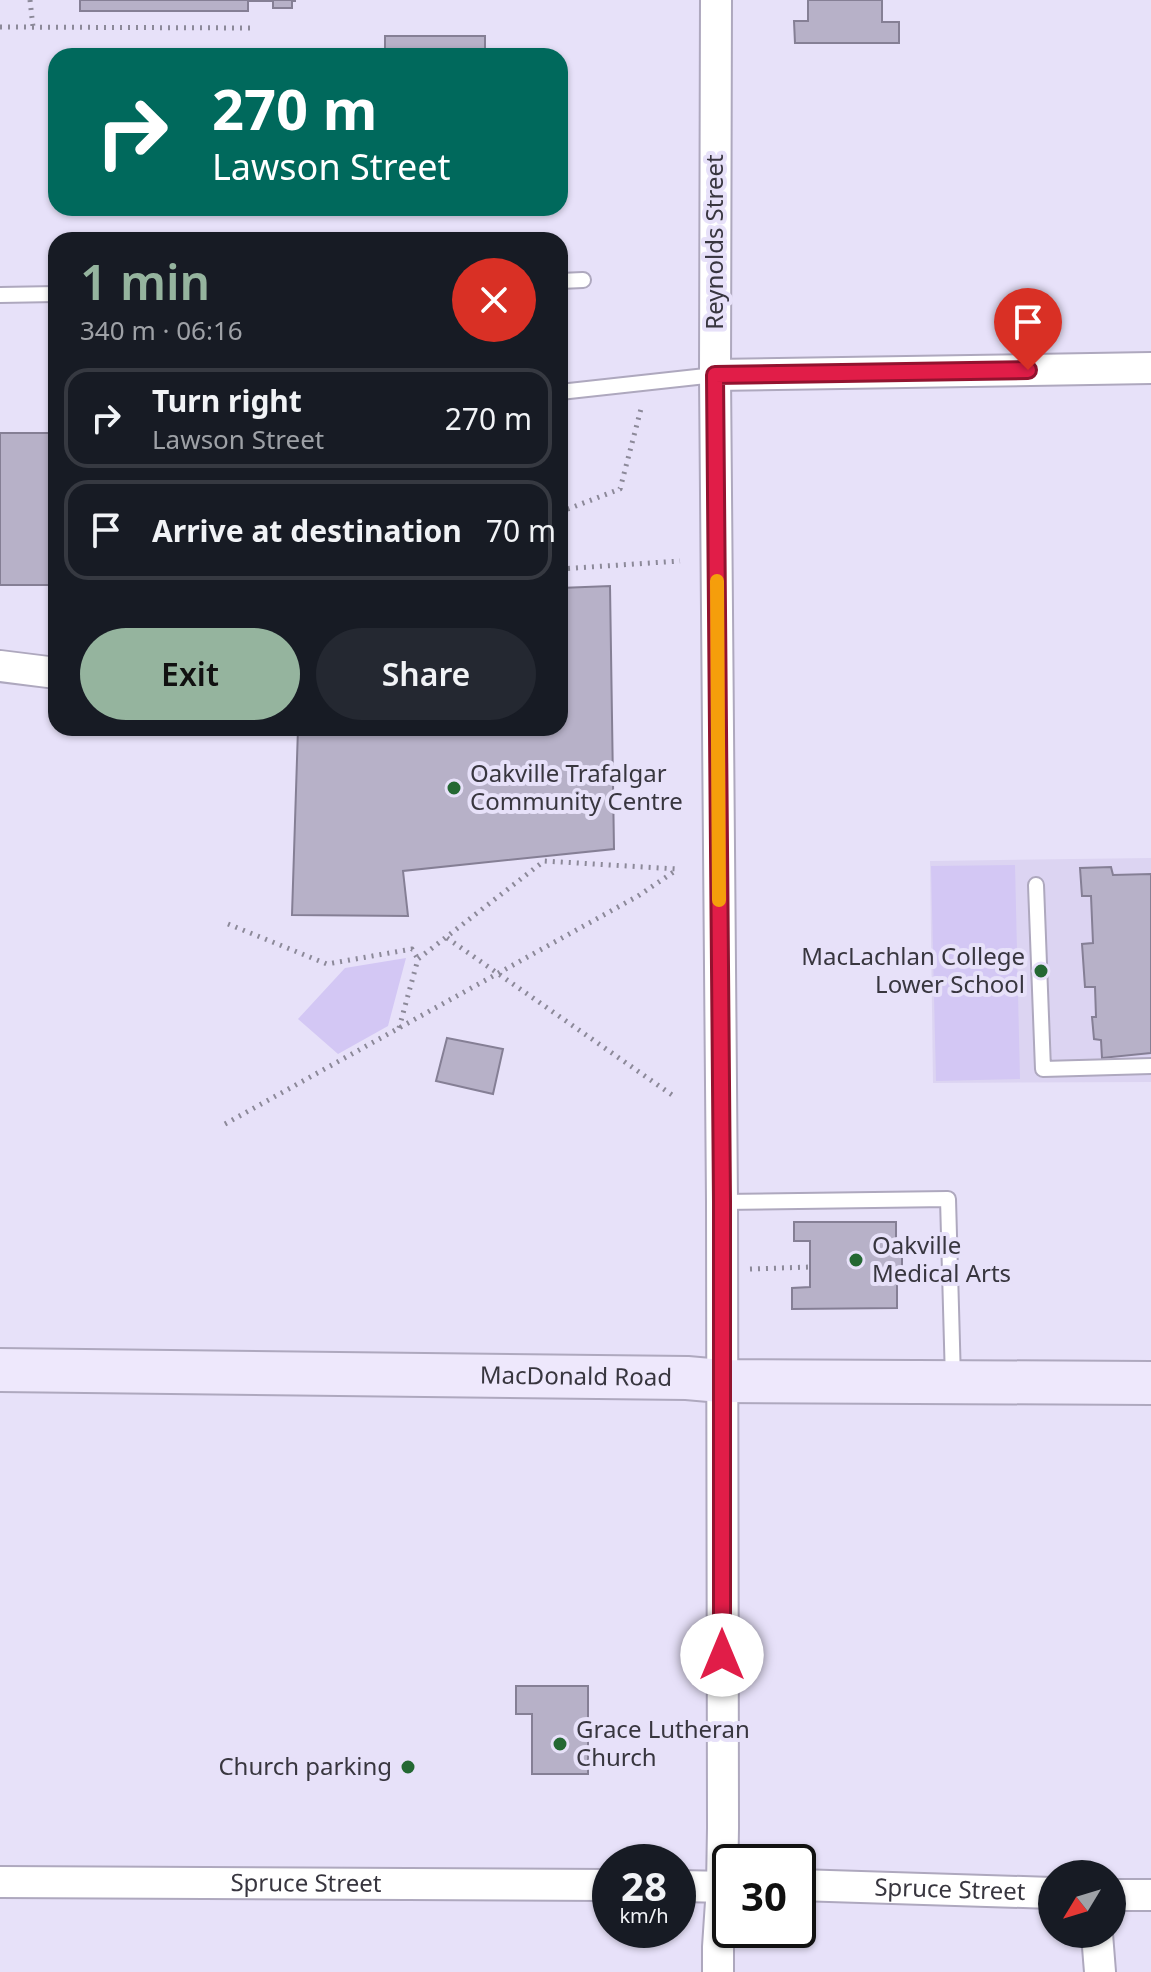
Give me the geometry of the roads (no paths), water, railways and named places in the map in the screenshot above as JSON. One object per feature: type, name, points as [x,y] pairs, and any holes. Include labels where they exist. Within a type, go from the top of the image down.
[{"type":"street","name":"Reynolds Street","points":[[716,0],[715,375],[726,1844]]},
{"type":"street","points":[[715,375],[1151,368]]},
{"type":"street","points":[[0,666],[48,672]]},
{"type":"street","name":"MacDonald Road","points":[[0,1370],[687,1378],[721,1381],[1151,1383]]},
{"type":"street","name":"Spruce Street","points":[[0,1882],[592,1885]]},
{"type":"street","name":"Spruce Street","points":[[816,1886],[1038,1893]]},
{"type":"street","points":[[1126,1895],[1151,1895]]},
{"type":"street","name":"Reynolds Street","points":[[718,1948],[718,1972]]},
{"type":"street","points":[[1098,1948],[1100,1972]]},
{"type":"lane","points":[[568,281],[583,280]]},
{"type":"lane","points":[[0,295],[48,294]]},
{"type":"lane","points":[[568,391],[715,375]]},
{"type":"lane","points":[[1036,885],[1043,1069],[1151,1066]]},
{"type":"lane","points":[[722,1202],[948,1199],[953,1383]]},
{"type":"place","name":"Oakville Trafalgar Community Centre","points":[[454,788]]},
{"type":"place","name":"MacLachlan College Lower School","points":[[1041,971]]},
{"type":"place","name":"Oakville Medical Arts","points":[[856,1260]]},
{"type":"place","name":"Grace Lutheran Church","points":[[560,1744]]},
{"type":"place","name":"Church parking","points":[[408,1767]]}]
